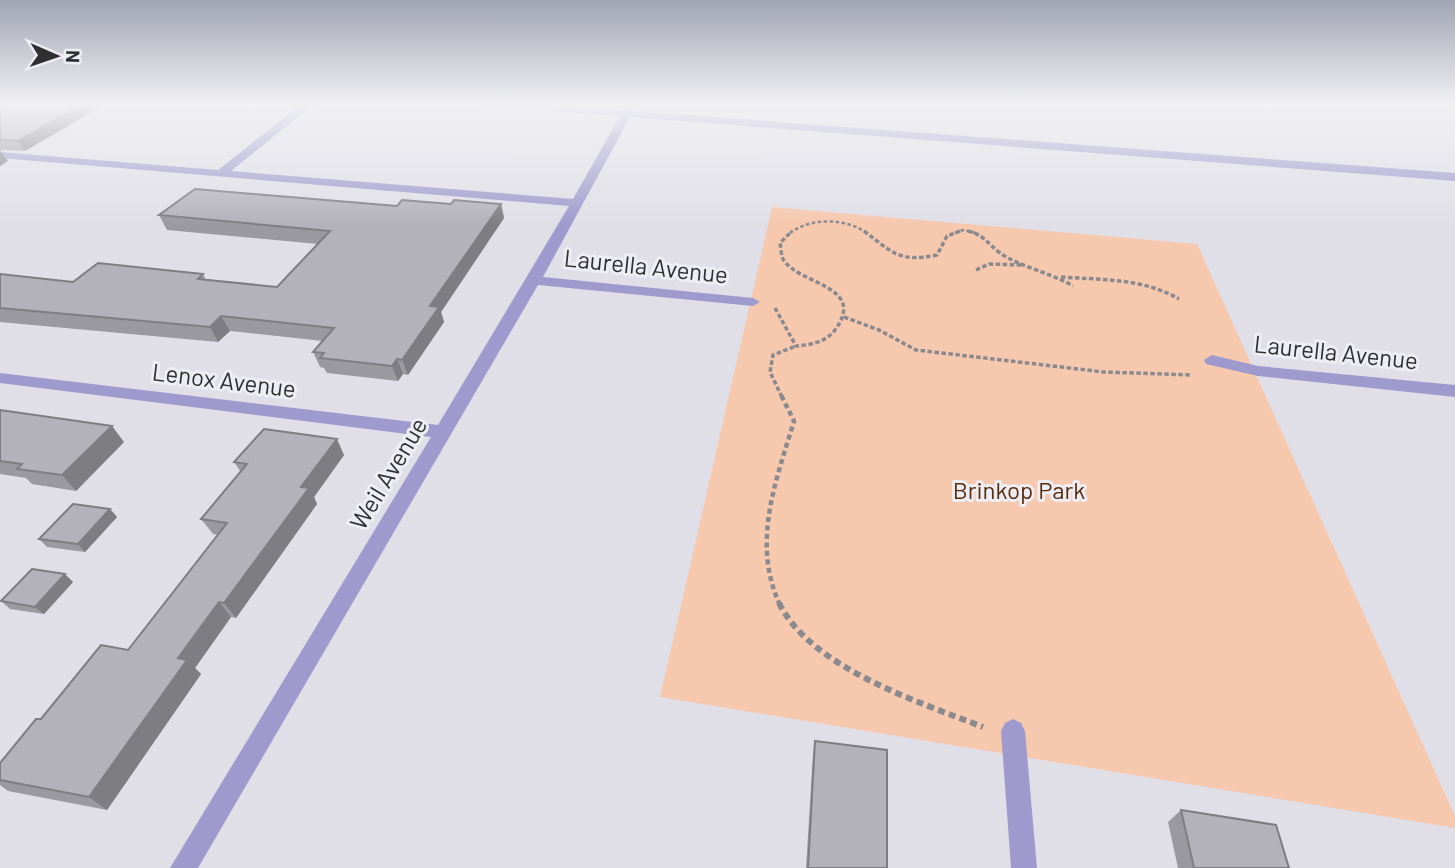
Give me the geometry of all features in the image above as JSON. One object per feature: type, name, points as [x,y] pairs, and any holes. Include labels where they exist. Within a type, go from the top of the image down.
[{"type":"street","points":[[219,174],[258,144]]},
{"type":"street","name":"Weil Avenue","points":[[183,868],[534,280],[610,144]]},
{"type":"street","points":[[1048,144],[1455,177]]},
{"type":"street","points":[[0,155],[576,203]]},
{"type":"street","name":"Laurella Avenue","points":[[534,280],[753,302]]},
{"type":"street","name":"Laurella Avenue","points":[[1212,360],[1258,372],[1455,390]]},
{"type":"street","name":"Lenox Avenue","points":[[0,378],[442,432]]},
{"type":"street","points":[[1013,731],[1024,868]]},
{"type":"path","points":[[1013,731],[983,727],[859,673],[800,634],[780,605],[768,565],[768,507],[794,421],[770,372],[773,355],[796,346],[824,340],[835,331],[844,317],[842,300],[830,287],[798,272],[783,260],[780,243],[788,232],[811,223],[842,223],[860,229],[888,251],[903,257],[924,258],[937,255],[947,236],[963,230],[981,234],[1001,254],[1056,276],[1073,286]]},
{"type":"path","points":[[976,270],[989,264],[1023,265]]},
{"type":"path","points":[[1056,276],[1140,285],[1170,293],[1179,299]]},
{"type":"path","points":[[753,302],[774,304],[796,346]]},
{"type":"path","points":[[844,317],[879,330],[916,350],[1104,372],[1213,374],[1212,360]]},
{"type":"green space","name":"Brinkop Park","points":[[772,207],[1197,244],[1455,816],[1455,828],[660,697]]},
{"type":"building","points":[[195,189],[397,206],[402,200],[501,204],[430,306],[439,307],[402,360],[397,359],[392,366],[320,358],[324,353],[313,352],[334,328],[221,316],[210,327],[0,308],[0,274],[73,282],[98,263],[203,274],[198,279],[277,287],[330,231],[159,215]]},
{"type":"building","points":[[0,410],[112,426],[62,475],[17,469],[22,464],[0,461]]},
{"type":"building","points":[[264,429],[337,439],[301,487],[309,488],[224,603],[219,602],[178,658],[187,660],[89,797],[0,780],[0,763],[36,719],[41,719],[101,645],[128,650],[227,523],[201,519],[247,464],[234,462]]},
{"type":"building","points":[[73,504],[110,509],[78,544],[39,539]]},
{"type":"building","points":[[32,569],[65,574],[35,607],[1,601]]},
{"type":"building","points":[[815,741],[887,750],[887,868],[808,868]]},
{"type":"building","points":[[1181,810],[1276,825],[1289,868],[1194,868]]}]
